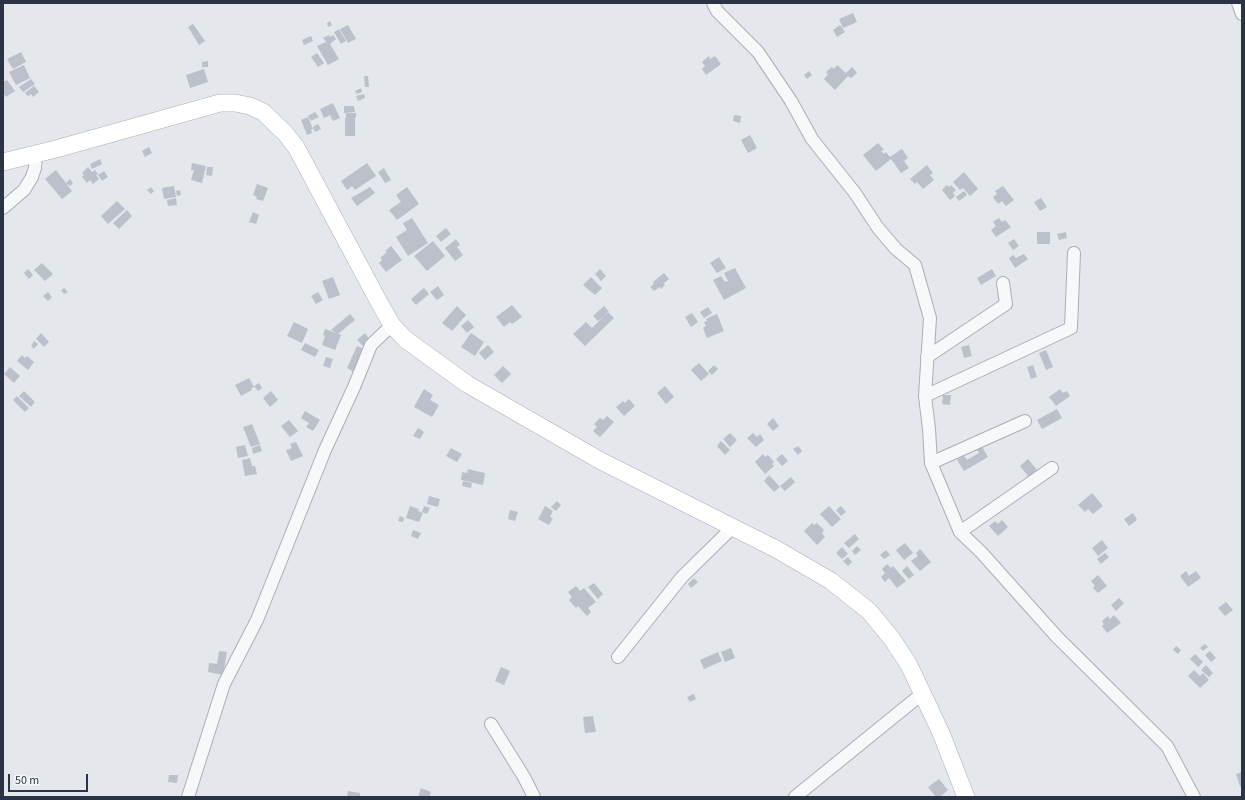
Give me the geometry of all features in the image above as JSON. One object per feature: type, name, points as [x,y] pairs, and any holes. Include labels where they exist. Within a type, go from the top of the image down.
[{"type":"street","points":[[713,3],[717,11],[758,52],[791,101],[812,139],[855,193],[878,228],[896,249],[915,265],[930,318],[925,396],[931,463],[960,532],[981,552],[1058,637],[1167,746],[1194,797]]},
{"type":"street","points":[[1238,3],[1242,14]]},
{"type":"street","points":[[3,162],[36,155],[220,103],[236,103],[250,106],[263,112],[277,124],[296,147],[392,325],[405,339],[467,384],[601,461],[776,549],[831,581],[869,611],[892,639],[923,693],[941,733],[966,797]]},
{"type":"street","points":[[3,208],[24,190],[32,177],[35,168],[36,155]]},
{"type":"street","points":[[925,396],[1070,328],[1074,253]]},
{"type":"street","points":[[927,357],[1006,304],[1003,283]]},
{"type":"street","points":[[188,797],[224,684],[257,620],[325,450],[354,387],[371,345],[392,325]]},
{"type":"street","points":[[931,463],[1025,421]]},
{"type":"street","points":[[960,532],[1052,468]]},
{"type":"street","points":[[618,657],[682,577],[733,527]]},
{"type":"street","points":[[795,797],[923,693]]},
{"type":"street","points":[[491,724],[524,777],[534,797]]},
{"type":"building","points":[[853,13],[857,22],[843,28],[839,19]]},
{"type":"building","points":[[330,21],[332,25],[328,27],[327,23]]},
{"type":"building","points":[[193,24],[205,41],[199,45],[188,27]]},
{"type":"building","points":[[348,25],[356,39],[348,43],[340,29]]},
{"type":"building","points":[[840,25],[845,32],[837,37],[833,30]]},
{"type":"building","points":[[339,29],[346,41],[341,44],[334,32]]},
{"type":"building","points":[[329,35],[330,37],[333,35],[336,39],[330,44],[339,59],[328,65],[317,46],[326,42],[323,38]]},
{"type":"building","points":[[311,36],[313,41],[304,45],[302,40]]},
{"type":"building","points":[[21,52],[26,62],[13,69],[7,59]]},
{"type":"building","points":[[317,53],[324,63],[318,67],[311,57]]},
{"type":"building","points":[[709,56],[710,59],[715,56],[721,64],[706,75],[702,69],[705,66],[702,62]]},
{"type":"building","points":[[208,61],[208,67],[202,67],[202,62]]},
{"type":"building","points":[[24,65],[30,78],[16,85],[9,72]]},
{"type":"building","points":[[837,65],[846,73],[852,67],[857,73],[851,78],[848,76],[835,90],[824,79],[828,74],[826,72],[832,67],[834,69]]},
{"type":"building","points":[[204,69],[208,82],[190,88],[186,75]]},
{"type":"building","points":[[809,71],[812,75],[807,79],[804,75]]},
{"type":"building","points":[[364,76],[368,76],[369,87],[365,87]]},
{"type":"building","points":[[31,79],[35,84],[23,92],[19,87]]},
{"type":"building","points":[[7,80],[15,91],[6,97],[3,93],[3,82]]},
{"type":"building","points":[[34,86],[39,92],[33,97],[31,94],[28,96],[25,93]]},
{"type":"building","points":[[361,88],[362,92],[357,94],[355,91]]},
{"type":"building","points":[[364,94],[365,98],[358,101],[356,96]]},
{"type":"building","points":[[333,103],[340,118],[333,121],[330,115],[324,118],[320,109]]},
{"type":"building","points":[[344,106],[354,106],[355,112],[344,113]]},
{"type":"building","points":[[315,112],[319,117],[311,121],[308,116]]},
{"type":"building","points":[[346,113],[356,113],[356,118],[346,118]]},
{"type":"building","points":[[734,115],[741,116],[740,123],[733,121]]},
{"type":"building","points":[[308,117],[313,129],[311,130],[312,133],[307,135],[301,120]]},
{"type":"building","points":[[345,118],[355,118],[355,136],[345,136]]},
{"type":"building","points":[[318,124],[321,129],[315,132],[313,127]]},
{"type":"building","points":[[750,135],[757,148],[748,153],[741,140]]},
{"type":"building","points":[[878,143],[884,150],[881,151],[884,154],[886,152],[890,157],[902,149],[908,158],[904,161],[909,168],[901,173],[891,159],[876,171],[863,155]]},
{"type":"building","points":[[149,147],[152,153],[145,157],[142,151]]},
{"type":"building","points":[[100,159],[102,164],[92,169],[90,164]]},
{"type":"building","points":[[192,163],[206,166],[202,183],[191,180],[194,170],[191,170]]},
{"type":"building","points":[[367,163],[376,176],[355,190],[352,186],[347,190],[341,181]]},
{"type":"building","points":[[927,165],[933,173],[930,175],[934,180],[923,189],[917,182],[915,184],[910,179]]},
{"type":"building","points":[[88,167],[92,172],[95,170],[98,174],[96,175],[99,179],[93,184],[90,180],[87,183],[82,177],[84,175],[82,173]]},
{"type":"building","points":[[207,167],[213,167],[212,176],[206,175]]},
{"type":"building","points":[[384,168],[391,180],[385,183],[378,172]]},
{"type":"building","points":[[56,170],[72,191],[62,199],[45,179]]},
{"type":"building","points":[[104,171],[108,177],[102,181],[98,175]]},
{"type":"building","points":[[964,172],[978,189],[970,196],[963,188],[960,190],[953,182]]},
{"type":"building","points":[[70,179],[73,183],[70,186],[66,183]]},
{"type":"building","points":[[257,184],[268,188],[263,201],[256,199],[257,197],[253,195]]},
{"type":"building","points":[[947,185],[949,187],[951,185],[956,190],[953,193],[955,196],[950,200],[942,190]]},
{"type":"building","points":[[174,186],[176,197],[164,199],[162,188]]},
{"type":"building","points":[[1003,186],[1014,200],[1006,206],[1002,201],[998,204],[993,197],[997,194],[995,191]]},
{"type":"building","points":[[151,187],[154,191],[151,194],[147,190]]},
{"type":"building","points":[[370,187],[375,193],[357,206],[351,198]]},
{"type":"building","points":[[407,187],[419,204],[397,220],[389,210],[401,202],[396,195]]},
{"type":"building","points":[[180,190],[181,195],[177,196],[176,191]]},
{"type":"building","points":[[964,191],[967,195],[959,201],[956,197]]},
{"type":"building","points":[[176,198],[177,205],[168,206],[167,200]]},
{"type":"building","points":[[1041,198],[1047,207],[1040,211],[1034,202]]},
{"type":"building","points":[[117,201],[125,209],[108,224],[101,216]]},
{"type":"building","points":[[127,210],[132,216],[119,229],[113,223]]},
{"type":"building","points":[[253,212],[259,215],[256,224],[249,222]]},
{"type":"building","points":[[412,218],[428,243],[408,256],[396,237],[407,230],[403,223]]},
{"type":"building","points":[[999,218],[1002,222],[1005,220],[1011,227],[996,237],[991,230],[996,226],[993,222]]},
{"type":"building","points":[[446,228],[451,234],[441,242],[436,236]]},
{"type":"building","points":[[1037,232],[1050,232],[1050,244],[1037,244]]},
{"type":"building","points":[[1066,232],[1067,238],[1059,240],[1057,234]]},
{"type":"building","points":[[456,239],[460,245],[457,247],[463,255],[455,261],[445,248]]},
{"type":"building","points":[[1014,239],[1019,246],[1013,250],[1008,243]]},
{"type":"building","points":[[433,241],[445,256],[427,271],[414,256]]},
{"type":"building","points":[[391,246],[402,260],[386,272],[379,263],[382,260],[380,258]]},
{"type":"building","points":[[1024,254],[1028,259],[1015,268],[1009,258],[1013,255],[1016,258]]},
{"type":"building","points":[[719,257],[726,268],[717,273],[710,263]]},
{"type":"building","points":[[42,263],[53,274],[45,281],[34,270]]},
{"type":"building","points":[[735,268],[746,288],[724,300],[713,280],[721,276],[725,282],[728,281],[724,273]]},
{"type":"building","points":[[28,269],[33,275],[29,279],[24,273]]},
{"type":"building","points":[[600,269],[606,276],[601,281],[595,274]]},
{"type":"building","points":[[992,269],[996,276],[981,285],[977,278]]},
{"type":"building","points":[[664,273],[669,279],[664,283],[665,285],[661,289],[660,287],[654,291],[650,287],[654,284],[653,282]]},
{"type":"building","points":[[333,277],[340,295],[329,299],[322,281]]},
{"type":"building","points":[[591,277],[602,288],[595,295],[583,285]]},
{"type":"building","points":[[438,286],[444,295],[437,300],[430,292]]},
{"type":"building","points":[[64,288],[68,292],[64,294],[61,290]]},
{"type":"building","points":[[424,288],[429,294],[416,305],[411,299]]},
{"type":"building","points":[[48,292],[52,297],[48,301],[43,296]]},
{"type":"building","points":[[318,292],[323,300],[316,304],[311,296]]},
{"type":"building","points":[[512,305],[522,317],[512,324],[510,322],[504,327],[496,317]]},
{"type":"building","points":[[457,306],[466,315],[452,331],[442,323]]},
{"type":"building","points":[[604,306],[609,312],[598,321],[593,316]]},
{"type":"building","points":[[708,307],[712,313],[704,318],[700,312]]},
{"type":"building","points":[[608,312],[614,318],[585,346],[573,334],[586,322],[592,328]]},
{"type":"building","points":[[692,313],[698,322],[691,327],[685,317]]},
{"type":"building","points":[[350,314],[355,320],[338,334],[331,330]]},
{"type":"building","points":[[717,314],[724,331],[707,338],[703,328],[706,326],[704,322],[707,321],[706,319]]},
{"type":"building","points":[[468,320],[474,327],[467,333],[461,326]]},
{"type":"building","points":[[294,322],[308,329],[302,343],[287,336]]},
{"type":"building","points":[[325,329],[341,335],[335,350],[322,345],[325,336],[323,335]]},
{"type":"building","points":[[41,333],[49,342],[44,347],[36,339]]},
{"type":"building","points":[[365,333],[370,340],[363,346],[357,340]]},
{"type":"building","points":[[471,333],[484,342],[475,356],[461,347]]},
{"type":"building","points":[[34,341],[38,344],[34,349],[31,346]]},
{"type":"building","points":[[305,343],[319,350],[315,357],[301,350]]},
{"type":"building","points":[[488,345],[494,352],[485,360],[479,353]]},
{"type":"building","points":[[969,345],[972,356],[964,358],[961,347]]},
{"type":"building","points":[[357,346],[364,349],[354,372],[347,368]]},
{"type":"building","points":[[1046,350],[1053,367],[1046,370],[1039,353]]},
{"type":"building","points":[[22,355],[25,358],[27,356],[34,362],[28,370],[17,361]]},
{"type":"building","points":[[326,357],[333,359],[330,368],[323,366]]},
{"type":"building","points":[[699,363],[709,374],[701,381],[691,370]]},
{"type":"building","points":[[714,365],[718,369],[712,375],[708,371]]},
{"type":"building","points":[[1033,365],[1037,377],[1031,379],[1027,367]]},
{"type":"building","points":[[503,366],[511,374],[502,383],[494,375]]},
{"type":"building","points":[[10,367],[20,376],[14,383],[4,374]]},
{"type":"building","points":[[249,378],[254,387],[251,389],[252,390],[241,396],[235,385]]},
{"type":"building","points":[[259,383],[262,388],[258,391],[254,386]]},
{"type":"building","points":[[665,386],[674,397],[666,404],[657,393]]},
{"type":"building","points":[[424,389],[433,395],[430,400],[439,405],[432,417],[414,407]]},
{"type":"building","points":[[1060,389],[1063,393],[1067,391],[1070,396],[1056,406],[1049,397]]},
{"type":"building","points":[[24,391],[35,402],[31,407],[19,396]]},
{"type":"building","points":[[271,391],[278,400],[270,407],[263,398]]},
{"type":"building","points":[[943,395],[951,395],[950,405],[942,404]]},
{"type":"building","points":[[17,396],[29,408],[25,412],[13,400]]},
{"type":"building","points":[[629,399],[635,406],[624,416],[616,407],[623,401],[625,403]]},
{"type":"building","points":[[1057,409],[1062,418],[1042,429],[1037,420]]},
{"type":"building","points":[[305,411],[320,420],[313,431],[306,427],[309,423],[301,418]]},
{"type":"building","points":[[607,416],[614,422],[600,437],[593,431],[597,427],[594,424],[600,418],[603,420]]},
{"type":"building","points":[[773,418],[779,426],[773,431],[767,424]]},
{"type":"building","points":[[289,420],[298,431],[290,437],[281,426]]},
{"type":"building","points":[[252,424],[260,444],[251,447],[243,427]]},
{"type":"building","points":[[418,428],[424,432],[420,439],[413,436]]},
{"type":"building","points":[[730,433],[737,440],[730,447],[723,439]]},
{"type":"building","points":[[753,433],[757,437],[760,434],[764,440],[756,447],[747,438]]},
{"type":"building","points":[[721,441],[730,450],[725,455],[717,446]]},
{"type":"building","points":[[296,442],[303,456],[291,461],[286,450],[292,448],[290,444]]},
{"type":"building","points":[[245,445],[248,456],[238,458],[236,447]]},
{"type":"building","points":[[260,445],[262,451],[253,454],[252,448]]},
{"type":"building","points":[[981,445],[988,457],[964,471],[957,460],[964,456],[967,460],[979,453],[976,448]]},
{"type":"building","points":[[798,446],[802,451],[798,455],[793,449]]},
{"type":"building","points":[[451,448],[462,454],[457,462],[446,456]]},
{"type":"building","points":[[763,454],[765,457],[768,455],[774,462],[772,464],[774,466],[765,474],[755,462]]},
{"type":"building","points":[[782,454],[788,461],[782,466],[776,459]]},
{"type":"building","points":[[250,458],[252,466],[255,466],[257,474],[245,476],[242,460]]},
{"type":"building","points":[[1028,459],[1037,470],[1029,477],[1020,466]]},
{"type":"building","points":[[468,469],[485,473],[483,485],[461,480],[462,472],[467,473]]},
{"type":"building","points":[[769,475],[780,487],[774,492],[764,481]]},
{"type":"building","points":[[791,477],[795,482],[785,491],[780,486]]},
{"type":"building","points":[[463,481],[472,483],[471,488],[462,486]]},
{"type":"building","points":[[1092,493],[1103,506],[1093,514],[1088,509],[1085,512],[1078,505]]},
{"type":"building","points":[[429,496],[440,499],[438,507],[427,504]]},
{"type":"building","points":[[557,501],[561,505],[556,511],[551,507]]},
{"type":"building","points":[[410,506],[419,509],[418,511],[423,513],[419,522],[406,518]]},
{"type":"building","points":[[424,506],[430,508],[427,514],[422,512]]},
{"type":"building","points":[[545,506],[553,511],[550,517],[553,518],[549,525],[538,519]]},
{"type":"building","points":[[829,506],[841,519],[832,527],[820,514]]},
{"type":"building","points":[[841,506],[846,512],[841,516],[836,510]]},
{"type":"building","points":[[510,510],[518,512],[515,521],[508,519]]},
{"type":"building","points":[[1133,513],[1137,520],[1129,526],[1124,519]]},
{"type":"building","points":[[400,516],[404,518],[403,522],[398,521]]},
{"type":"building","points":[[1002,520],[1008,527],[998,536],[989,526],[995,521],[998,524]]},
{"type":"building","points":[[812,523],[814,525],[817,523],[824,530],[822,533],[825,537],[817,545],[804,531]]},
{"type":"building","points":[[413,530],[421,533],[418,539],[411,536]]},
{"type":"building","points":[[855,534],[859,539],[849,548],[844,543]]},
{"type":"building","points":[[1102,540],[1108,548],[1098,556],[1092,548]]},
{"type":"building","points":[[905,543],[913,553],[904,560],[896,550]]},
{"type":"building","points":[[857,546],[861,550],[855,555],[852,551]]},
{"type":"building","points":[[842,547],[848,554],[842,559],[836,553]]},
{"type":"building","points":[[920,549],[931,562],[920,571],[911,561],[918,556],[916,553]]},
{"type":"building","points":[[886,550],[890,555],[884,559],[880,555]]},
{"type":"building","points":[[1105,553],[1109,557],[1101,564],[1097,559]]},
{"type":"building","points":[[848,557],[852,562],[848,566],[843,561]]},
{"type":"building","points":[[887,564],[891,568],[893,566],[906,581],[897,588],[889,578],[885,582],[881,577],[885,573],[882,569]]},
{"type":"building","points":[[907,566],[914,575],[909,579],[902,571]]},
{"type":"building","points":[[1186,571],[1189,576],[1196,571],[1201,578],[1188,587],[1180,576]]},
{"type":"building","points":[[1098,575],[1107,586],[1098,593],[1093,588],[1095,586],[1091,581]]},
{"type":"building","points":[[694,578],[698,582],[691,588],[688,584]]},
{"type":"building","points":[[594,583],[603,594],[598,599],[588,587]]},
{"type":"building","points":[[576,586],[580,591],[584,588],[596,602],[588,608],[591,612],[587,616],[578,606],[576,608],[569,600],[572,597],[568,592]]},
{"type":"building","points":[[1119,598],[1124,603],[1116,611],[1111,605]]},
{"type":"building","points":[[1226,602],[1233,610],[1225,616],[1218,608]]},
{"type":"building","points":[[1114,615],[1121,623],[1107,633],[1102,626],[1104,624],[1102,621],[1108,616],[1110,619]]},
{"type":"building","points":[[1205,644],[1208,647],[1203,651],[1200,648]]},
{"type":"building","points":[[1176,646],[1181,650],[1178,654],[1173,650]]},
{"type":"building","points":[[731,648],[735,658],[725,662],[721,652]]},
{"type":"building","points":[[219,651],[227,652],[223,675],[208,672],[209,663],[217,664]]},
{"type":"building","points":[[1210,651],[1216,658],[1211,662],[1205,655]]},
{"type":"building","points":[[718,652],[722,661],[704,669],[700,660]]},
{"type":"building","points":[[1195,654],[1203,662],[1198,667],[1190,659]]},
{"type":"building","points":[[1206,665],[1213,673],[1209,677],[1201,670]]},
{"type":"building","points":[[501,667],[510,671],[504,685],[495,681]]},
{"type":"building","points":[[1194,670],[1200,676],[1203,673],[1209,680],[1200,688],[1188,676]]},
{"type":"building","points":[[694,694],[696,699],[690,702],[687,697]]},
{"type":"building","points":[[593,716],[596,732],[585,733],[583,717]]},
{"type":"building","points":[[1242,772],[1242,786],[1240,787],[1236,774]]},
{"type":"building","points":[[169,775],[178,775],[177,783],[168,782]]},
{"type":"building","points":[[939,779],[948,790],[940,797],[936,797],[928,787]]},
{"type":"building","points":[[421,788],[431,792],[429,797],[418,797]]},
{"type":"building","points":[[348,791],[360,793],[360,797],[347,797]]}]
